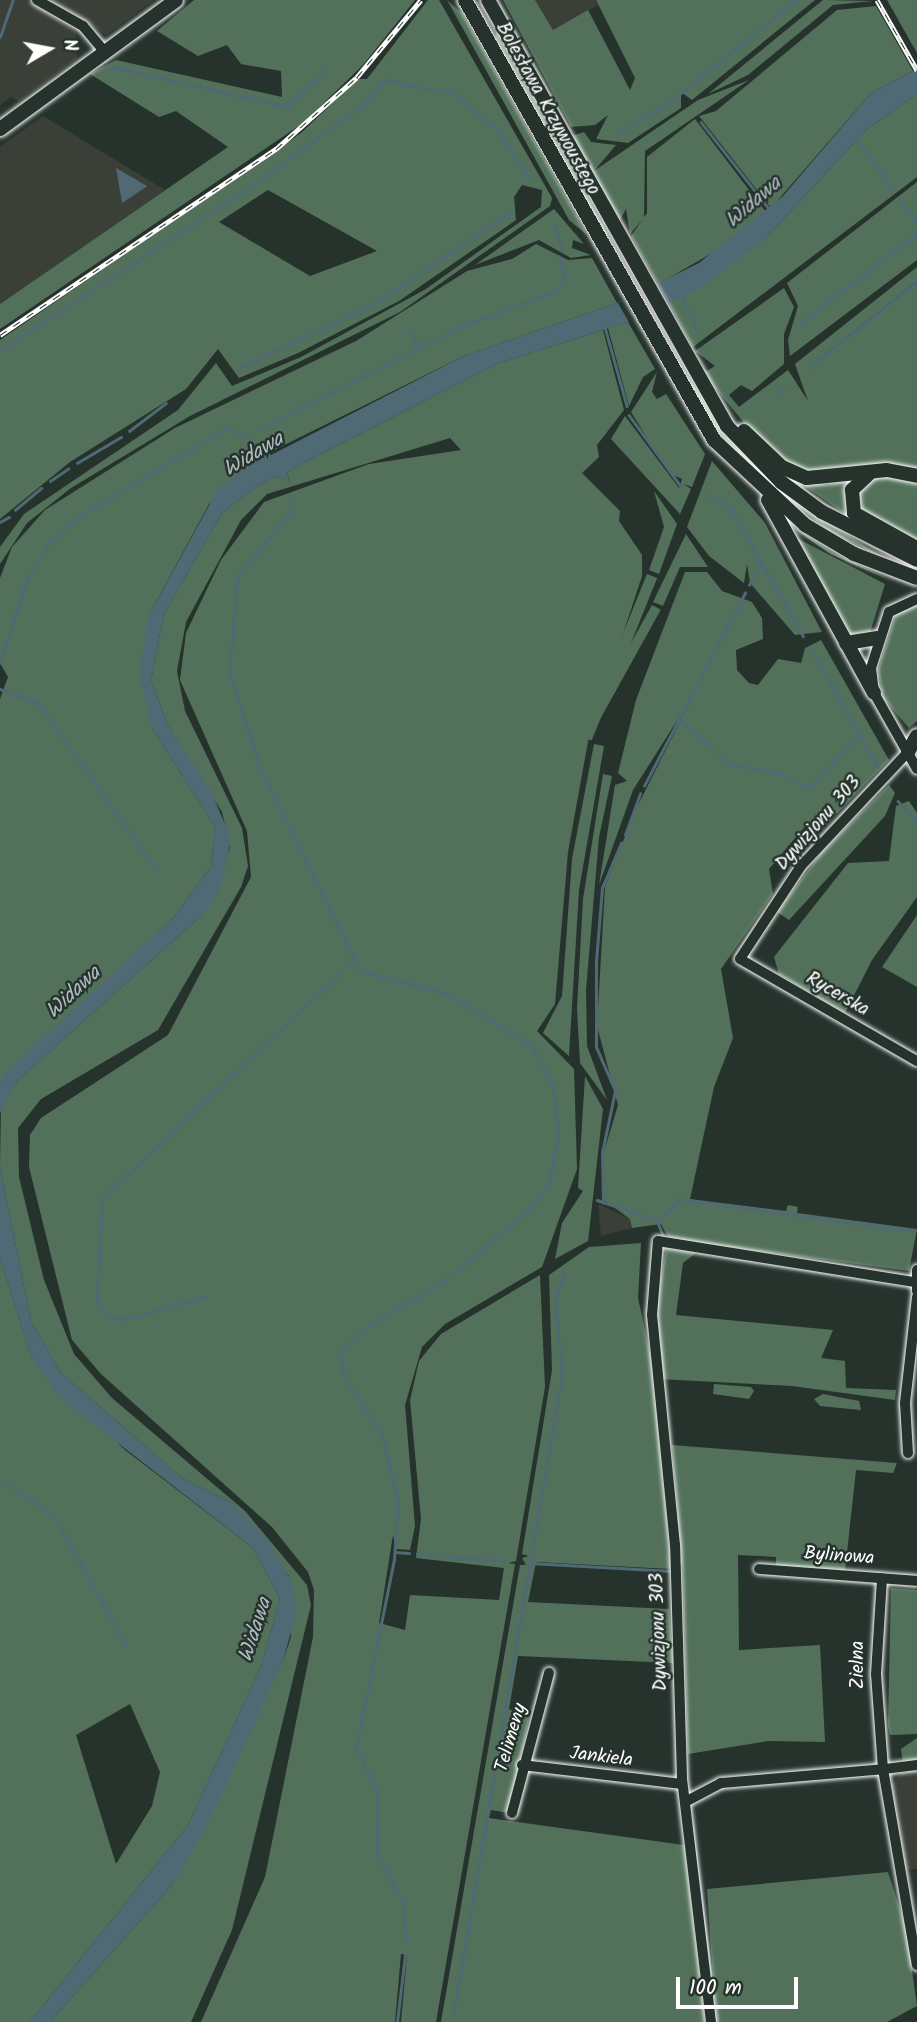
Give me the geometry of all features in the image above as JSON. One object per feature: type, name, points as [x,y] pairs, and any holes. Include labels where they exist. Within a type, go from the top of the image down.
[{"type":"main road","points":[[0,130],[176,0]]},
{"type":"main road","name":"Bolesława Krzywoustego","points":[[465,0],[674,378],[714,440],[764,493]]},
{"type":"main road","name":"Bolesława Krzywoustego","points":[[488,0],[691,371]]},
{"type":"main road","points":[[691,371],[789,471],[819,480],[874,472],[917,476]]},
{"type":"main road","points":[[691,371],[727,426],[781,482],[844,526],[917,560]]},
{"type":"main road","points":[[874,472],[852,490],[854,513],[917,548]]},
{"type":"main road","points":[[764,493],[841,547],[917,578]]},
{"type":"main road","points":[[764,493],[874,693]]},
{"type":"main road","points":[[846,643],[878,639]]},
{"type":"main road","points":[[908,752],[917,734]]},
{"type":"street","points":[[37,0],[83,26],[105,52]]},
{"type":"street","points":[[917,599],[889,612],[878,639],[871,668],[874,693],[917,769]]},
{"type":"street","points":[[897,732],[917,734]]},
{"type":"street","name":"Dywizjonu 303","points":[[740,959],[801,866],[908,752]]},
{"type":"street","name":"Rycerska","points":[[740,959],[917,1060]]},
{"type":"street","name":"Dywizjonu 303","points":[[711,2022],[685,1802],[679,1785],[675,1545],[652,1315],[658,1241],[915,1287]]},
{"type":"street","points":[[915,1287],[917,1270]]},
{"type":"street","points":[[908,1453],[905,1403],[917,1297]]},
{"type":"street","name":"Bylinowa","points":[[759,1569],[917,1581]]},
{"type":"street","name":"Zielna","points":[[882,1578],[876,1662],[883,1769]]},
{"type":"street","name":"Telimeny","points":[[512,1813],[522,1765],[549,1673]]},
{"type":"street","name":"Jankiela","points":[[522,1765],[679,1785]]},
{"type":"street","points":[[685,1802],[720,1783],[917,1765]]},
{"type":"street","points":[[883,1769],[917,1965]]},
{"type":"shaded area","points":[[0,0],[27,0],[76,32],[77,59],[19,101],[11,97],[0,105]]},
{"type":"shaded area","points":[[51,0],[154,0],[106,35]]},
{"type":"shaded area","points":[[535,0],[595,0],[598,5],[553,30]]},
{"type":"shaded area","points":[[43,116],[165,190],[0,304],[0,147]]},
{"type":"shaded area","points":[[598,1204],[630,1219],[632,1228],[601,1236]]},
{"type":"shaded area","points":[[917,1770],[917,1869],[903,1869],[891,1785],[903,1771]]},
{"type":"green space","points":[[194,0],[415,0],[363,65],[303,123],[0,329],[0,304],[228,147],[176,111],[159,117],[90,74],[116,60],[282,97],[281,71],[241,64],[227,45],[198,56],[157,31]]},
{"type":"green space","points":[[428,0],[439,0],[552,198],[550,206],[400,312],[190,416],[71,488],[27,523],[0,564],[0,547],[24,514],[178,410],[216,363],[232,386],[301,357],[426,289],[541,207],[542,190],[522,185],[514,197],[516,220],[399,301],[298,353],[239,378],[218,349],[186,389],[70,462],[0,519],[0,340],[301,133],[358,79],[367,79]],"holes":[[[268,190],[377,251],[310,276],[219,222]]]},
{"type":"green space","points":[[447,0],[462,13],[587,235],[569,220]]},
{"type":"green space","points":[[503,0],[535,0],[553,30],[588,10],[630,90],[635,78],[596,0],[815,0],[692,100],[681,92],[681,108],[628,143],[596,139],[608,115],[595,125],[571,127]]},
{"type":"green space","points":[[823,0],[873,1],[833,5],[748,75],[708,94]]},
{"type":"green space","points":[[887,0],[917,0],[917,53]]},
{"type":"green space","points":[[876,6],[913,71],[871,93],[771,208],[699,116],[716,111],[837,10]]},
{"type":"green space","points":[[497,30],[608,234],[604,238],[495,42]]},
{"type":"green space","points":[[749,80],[645,151],[644,218],[630,234],[626,209],[617,225],[571,136],[584,132],[591,142],[616,145],[594,171],[698,100]]},
{"type":"green space","points":[[917,94],[917,177],[693,347],[668,302],[765,239],[866,130]]},
{"type":"green space","points":[[695,119],[766,212],[728,244],[658,284],[631,236],[647,213],[647,157]]},
{"type":"green space","points":[[917,182],[917,260],[790,356],[788,340],[798,306],[787,283]]},
{"type":"green space","points":[[554,209],[584,244],[573,240],[572,248],[591,255],[571,258],[539,240],[475,265]]},
{"type":"green space","points":[[536,244],[568,260],[592,258],[617,303],[464,356],[262,456],[209,504],[148,617],[152,728],[215,827],[211,867],[174,917],[0,1082],[0,699],[8,677],[0,663],[0,578],[12,547],[45,510],[175,428],[356,341],[467,271],[512,259]]},
{"type":"green space","points":[[917,267],[917,281],[809,367],[917,284],[917,471],[897,465],[803,475],[755,436],[697,366],[707,371],[715,366],[695,351],[784,288],[794,307],[784,334],[784,364],[752,391],[741,385],[729,395],[739,407],[788,370],[808,401],[795,364]]},
{"type":"green space","points":[[628,322],[655,369],[643,377],[629,406],[608,328]]},
{"type":"green space","points":[[603,330],[624,410],[597,445],[599,457],[582,473],[620,511],[619,521],[642,555],[642,576],[593,725],[584,729],[589,736],[568,852],[555,1004],[537,1031],[574,1069],[577,1169],[542,1267],[445,1324],[422,1347],[405,1405],[415,1526],[410,1550],[396,1549],[393,1535],[379,1623],[405,1630],[410,1595],[499,1600],[504,1568],[416,1558],[421,1519],[410,1400],[419,1361],[441,1334],[540,1275],[545,1387],[516,1561],[508,1563],[515,1564],[436,2022],[401,2022],[407,1955],[401,1954],[395,2022],[201,2022],[265,1877],[313,1637],[314,1590],[308,1572],[272,1527],[101,1374],[72,1340],[29,1167],[30,1135],[41,1118],[168,1035],[251,877],[247,831],[180,680],[186,633],[221,560],[264,502],[369,464],[461,450],[450,438],[267,494],[241,520],[186,622],[177,671],[185,711],[242,828],[248,866],[241,887],[158,1030],[41,1099],[18,1128],[19,1177],[44,1280],[74,1354],[112,1398],[245,1511],[307,1585],[311,1605],[232,1930],[191,2022],[50,2022],[172,1885],[283,1661],[291,1637],[289,1576],[234,1504],[182,1478],[60,1372],[31,1321],[0,1167],[1,1107],[17,1081],[202,915],[230,848],[222,812],[167,723],[151,680],[164,614],[222,513],[259,485],[278,476],[290,482],[287,473],[303,463],[499,363]]},
{"type":"green space","points":[[657,372],[652,392],[657,399],[666,394],[705,454],[692,487],[684,484],[691,489],[680,514],[611,439],[625,416],[679,488],[682,479],[669,473],[631,412]]},
{"type":"green space","points":[[684,373],[777,489],[882,557],[829,531],[745,464],[710,421]]},
{"type":"green space","points":[[712,461],[765,523],[822,632],[795,635],[750,583],[747,564],[744,583],[709,556],[687,527]]},
{"type":"green space","points":[[892,476],[917,483],[917,544],[861,518],[855,495],[871,478]]},
{"type":"green space","points":[[854,479],[848,516],[799,482],[827,485]]},
{"type":"green space","points":[[654,491],[677,524],[659,574],[649,570],[664,527]]},
{"type":"green space","points":[[785,522],[834,553],[892,581],[830,554]]},
{"type":"green space","points":[[686,534],[708,567],[680,567],[663,606],[653,602]]},
{"type":"green space","points":[[795,537],[885,584],[869,636],[848,634]]},
{"type":"green space","points":[[685,572],[707,572],[722,591],[752,602],[762,618],[763,639],[736,650],[737,670],[749,683],[758,685],[778,659],[801,663],[805,648],[821,640],[889,760],[820,831],[807,824],[769,869],[773,894],[721,969],[733,1038],[714,1087],[690,1199],[786,1211],[788,1205],[798,1207],[797,1213],[917,1229],[909,1271],[669,1239],[661,1224],[632,1228],[630,1219],[604,1200],[603,1155],[618,1105],[597,1026],[605,887],[635,811],[694,694],[633,790],[599,885],[615,785],[627,781],[618,773],[636,700]]},
{"type":"green space","points":[[647,574],[657,578],[592,740],[581,736]]},
{"type":"green space","points":[[917,603],[917,721],[909,728],[883,698],[878,670],[896,614]]},
{"type":"green space","points":[[652,605],[661,610],[577,760],[569,755]]},
{"type":"green space","points":[[594,744],[604,746],[579,890],[569,1056],[543,1033],[562,996],[572,859]]},
{"type":"green space","points":[[603,774],[612,776],[599,837],[586,990],[587,1046],[607,1100],[580,1063],[577,1008],[583,899]]},
{"type":"green space","points":[[889,785],[895,793],[885,816],[789,920],[777,912],[822,852]]},
{"type":"green space","points":[[909,801],[917,813],[917,897],[872,960],[845,1013],[779,974],[774,957],[848,863],[889,861],[896,806]]},
{"type":"green space","points":[[917,915],[917,987],[882,967]]},
{"type":"green space","points":[[585,1076],[603,1109],[588,1241],[555,1259],[562,1223],[583,1191],[578,1188]]},
{"type":"green space","points":[[641,1243],[638,1298],[653,1368],[671,1569],[536,1562],[528,1602],[669,1609],[673,1663],[518,1656],[509,1709],[529,1718],[509,1813],[491,1810],[489,1818],[684,1845],[705,2022],[441,2022],[520,1565],[526,1565],[522,1558],[529,1556],[522,1554],[552,1370],[549,1275],[589,1247]]},
{"type":"green space","points":[[666,1248],[696,1253],[683,1263],[676,1315],[833,1330],[821,1358],[845,1361],[846,1388],[896,1390],[895,1400],[792,1386],[659,1379],[655,1318]]},
{"type":"green space","points":[[0,1258],[32,1359],[125,1450],[252,1547],[280,1598],[262,1664],[188,1825],[30,2022],[0,2022]],"holes":[[[130,1704],[160,1772],[152,1806],[116,1864],[76,1735]]]},
{"type":"green space","points":[[714,1384],[751,1387],[754,1391],[749,1399],[713,1394]]},
{"type":"green space","points":[[823,1394],[859,1401],[861,1410],[820,1406],[814,1399]]},
{"type":"green space","points":[[672,1445],[897,1463],[893,1473],[856,1470],[845,1571],[776,1566],[776,1557],[738,1555],[739,1650],[820,1645],[825,1742],[768,1741],[688,1754],[683,1572]]},
{"type":"green space","points":[[891,1588],[917,1590],[917,1734],[890,1735],[888,1726]]},
{"type":"green space","points":[[917,1738],[917,1760],[903,1763],[901,1749]]},
{"type":"green space","points":[[888,1872],[906,1928],[917,2006],[887,2022],[716,2022],[707,1889]]},
{"type":"water","points":[[917,69],[917,94],[866,130],[765,239],[698,289],[628,322],[499,363],[303,463],[287,473],[290,483],[278,476],[259,485],[222,513],[164,614],[151,680],[167,723],[211,791],[231,839],[220,891],[202,915],[17,1081],[0,1113],[0,1082],[9,1069],[174,917],[211,867],[215,827],[152,728],[139,673],[148,617],[218,489],[261,458],[262,448],[271,455],[464,356],[617,303],[699,263],[783,196],[871,93]]},
{"type":"water","points":[[116,168],[147,186],[122,203]]},
{"type":"water","points":[[0,1167],[31,1321],[60,1372],[182,1478],[234,1504],[268,1541],[292,1582],[297,1610],[283,1661],[208,1824],[172,1885],[50,2022],[30,2022],[188,1825],[262,1664],[280,1598],[252,1547],[61,1399],[32,1359],[0,1258]]},
{"type":"pier","points":[[656,281],[670,305],[632,327],[618,303]]},
{"type":"waterway","points":[[0,37],[13,0]]},
{"type":"waterway","points":[[617,133],[670,102],[796,0]]},
{"type":"waterway","points":[[113,67],[287,107],[325,71]]},
{"type":"waterway","points":[[0,351],[262,179],[361,106],[386,79],[419,88]]},
{"type":"waterway","points":[[426,89],[453,92],[498,130],[529,178]]},
{"type":"waterway","name":"Widawa","points":[[701,122],[770,210]]},
{"type":"waterway","points":[[857,138],[893,190]]},
{"type":"waterway","points":[[900,200],[917,223]]},
{"type":"waterway","points":[[239,368],[379,301],[508,213]]},
{"type":"waterway","points":[[554,224],[563,250]]},
{"type":"waterway","points":[[801,323],[917,233]]},
{"type":"waterway","name":"Widawa","points":[[260,429],[462,326],[558,290],[565,278],[559,257]]},
{"type":"waterway","points":[[809,368],[917,282]]},
{"type":"waterway","points":[[682,295],[686,305]]},
{"type":"waterway","points":[[688,309],[697,330]]},
{"type":"waterway","points":[[605,327],[627,406]]},
{"type":"waterway","points":[[409,330],[418,345]]},
{"type":"waterway","points":[[779,392],[784,387]]},
{"type":"waterway","points":[[129,431],[166,403]]},
{"type":"waterway","points":[[629,415],[680,485]]},
{"type":"waterway","name":"Widawa","points":[[0,663],[27,579],[49,543],[78,517],[227,428],[249,437]]},
{"type":"waterway","points":[[77,463],[121,437]]},
{"type":"waterway","points":[[50,481],[68,469]]},
{"type":"waterway","points":[[15,510],[41,488]]},
{"type":"waterway","points":[[706,494],[731,508],[803,636]]},
{"type":"waterway","points":[[290,498],[291,513],[238,577],[230,673],[260,767],[361,971],[445,993],[531,1044],[554,1087],[559,1135],[549,1184],[530,1210],[454,1274]]},
{"type":"waterway","points":[[0,522],[9,517]]},
{"type":"waterway","points":[[749,585],[761,562]]},
{"type":"waterway","points":[[644,786],[745,593]]},
{"type":"waterway","points":[[810,647],[878,767]]},
{"type":"waterway","points":[[0,689],[39,704],[157,870]]},
{"type":"waterway","points":[[679,720],[714,748]]},
{"type":"waterway","points":[[718,752],[730,764],[779,773],[809,788],[859,735]]},
{"type":"waterway","points":[[625,835],[640,794]]},
{"type":"waterway","points":[[898,801],[917,821]]},
{"type":"waterway","points":[[603,1203],[602,1153],[615,1091],[596,1047],[596,961],[602,888],[621,843]]},
{"type":"waterway","points":[[347,966],[355,960]]},
{"type":"waterway","points":[[207,1297],[123,1320],[108,1318],[97,1301],[102,1199],[341,972]]},
{"type":"waterway","points":[[659,1222],[679,1199],[913,1231]]},
{"type":"waterway","points":[[597,1200],[657,1220],[664,1237]]},
{"type":"waterway","points":[[452,2022],[562,1375],[555,1301],[564,1273]]},
{"type":"waterway","points":[[405,1942],[404,1905],[377,1855],[378,1793],[356,1748],[394,1559],[398,1502],[382,1436],[344,1377],[340,1352],[370,1325],[447,1279]]},
{"type":"waterway","points":[[6,1482],[55,1517],[127,1647]]},
{"type":"waterway","points":[[677,1517],[681,1563]]},
{"type":"waterway","points":[[395,1552],[409,1553]]},
{"type":"waterway","points":[[417,1554],[504,1561]]},
{"type":"waterway","points":[[530,1563],[672,1571]]},
{"type":"waterway","points":[[684,1706],[685,1734]]},
{"type":"waterway","points":[[692,1824],[717,2022]]},
{"type":"waterway","points":[[397,2022],[405,1955]]},
{"type":"railway","points":[[0,335],[276,149],[357,77],[421,0]]},
{"type":"railway","points":[[877,0],[917,70]]}]
